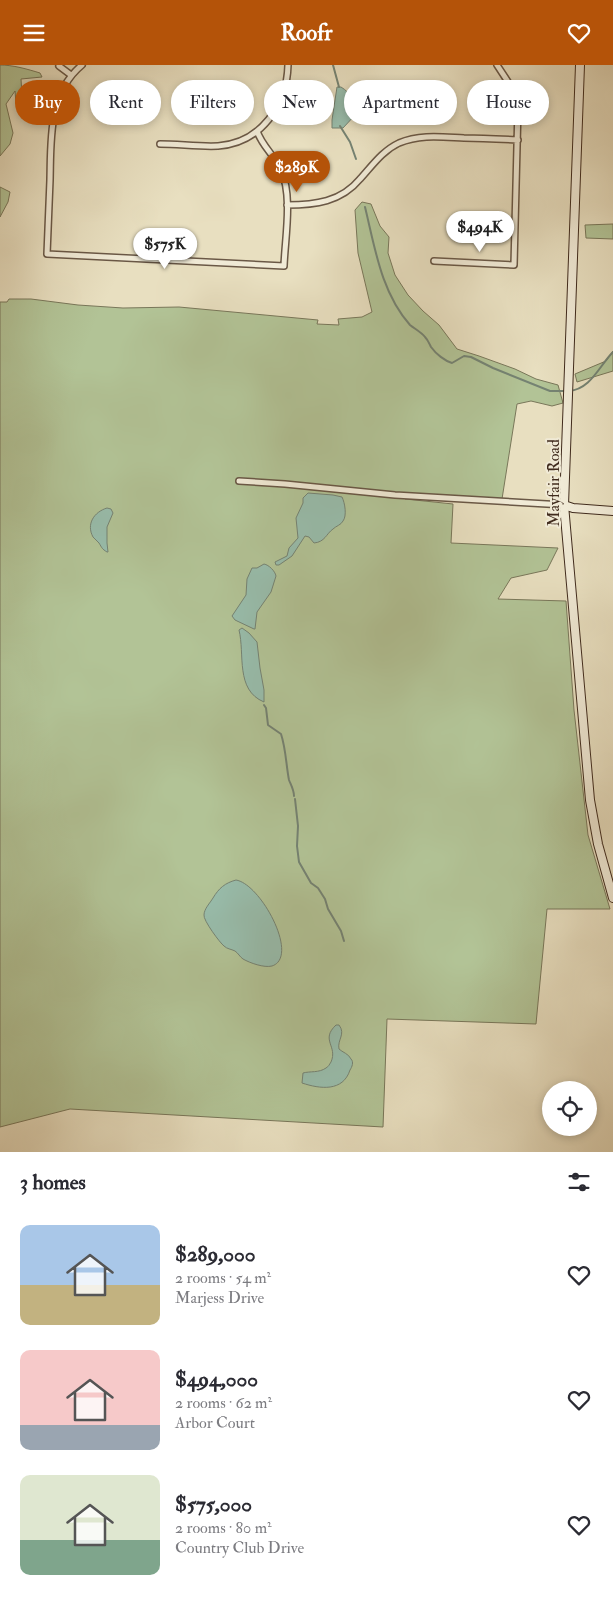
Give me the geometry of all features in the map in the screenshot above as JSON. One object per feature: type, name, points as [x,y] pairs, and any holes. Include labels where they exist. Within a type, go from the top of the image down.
[{"type":"street","points":[[82,65],[71,75],[59,98],[53,121],[47,254],[284,266],[287,189],[281,169],[257,131]]},
{"type":"street","points":[[160,144],[219,146],[246,138],[257,131],[273,114],[286,86],[288,65]]},
{"type":"street","points":[[434,261],[514,265],[519,117],[516,97],[508,79],[497,65]]},
{"type":"street","name":"Mayfair Road","points":[[580,65],[564,505],[590,800],[598,844],[613,898]]},
{"type":"street","points":[[59,66],[71,75]]},
{"type":"street","points":[[287,205],[315,205],[332,200],[359,181],[382,154],[408,140],[428,137],[518,140]]},
{"type":"street","points":[[239,481],[395,495],[564,505],[573,508],[613,511]]},
{"type":"shaded area","points":[[0,65],[15,66],[40,73],[42,77],[15,80],[15,91],[6,104],[13,133],[10,144],[0,156]]},
{"type":"shaded area","points":[[337,87],[341,87],[344,89],[344,125],[346,125],[343,128],[332,128],[332,125],[334,125]]},
{"type":"shaded area","points":[[0,187],[10,192],[8,202],[0,217]]},
{"type":"shaded area","points":[[362,202],[371,204],[380,226],[389,237],[388,253],[395,275],[408,295],[439,325],[457,349],[515,369],[536,379],[558,385],[563,403],[552,406],[531,401],[517,404],[502,499],[414,494],[405,499],[453,504],[451,543],[558,548],[547,570],[511,578],[498,599],[566,601],[574,710],[588,835],[610,909],[547,909],[536,1024],[387,1019],[383,1127],[70,1109],[0,1127],[0,302],[7,302],[9,299],[31,299],[123,308],[179,307],[318,320],[317,324],[339,325],[338,319],[362,317],[372,312],[358,253],[355,210]]},
{"type":"shaded area","points":[[613,224],[613,239],[586,238],[585,225]]},
{"type":"shaded area","points":[[613,351],[613,371],[577,382],[575,374],[606,361]]},
{"type":"shaded area","points":[[308,493],[342,497],[345,509],[344,519],[341,524],[321,541],[314,543],[309,537],[305,536],[292,556],[276,565],[275,562],[287,556],[289,548],[298,538],[296,518],[303,503],[303,498]]},
{"type":"shaded area","points":[[107,508],[111,509],[113,513],[107,527],[108,552],[93,537],[90,528],[92,519],[98,512]]},
{"type":"shaded area","points":[[264,564],[272,569],[276,576],[271,592],[257,612],[254,629],[235,620],[232,616],[246,595],[247,579],[252,568],[257,568]]},
{"type":"shaded area","points":[[242,628],[257,642],[264,702],[255,696],[245,680],[239,630]]},
{"type":"shaded area","points":[[236,880],[246,884],[256,894],[274,921],[280,936],[282,949],[280,960],[272,966],[261,966],[249,962],[235,951],[225,947],[204,918],[206,908],[218,891],[225,884]]},
{"type":"shaded area","points":[[336,1025],[339,1025],[342,1031],[339,1049],[349,1056],[352,1062],[347,1077],[342,1082],[330,1087],[316,1087],[302,1083],[303,1073],[323,1070],[331,1062],[333,1056],[329,1035]]},
{"type":"waterway","points":[[333,65],[339,87]]},
{"type":"waterway","points":[[340,126],[350,142],[356,159]]},
{"type":"waterway","points":[[365,207],[380,269],[392,298],[410,325],[428,340],[438,355],[452,363],[464,356],[471,357],[550,391],[565,391]]},
{"type":"waterway","points":[[569,391],[577,389],[589,381],[613,352]]},
{"type":"waterway","points":[[264,705],[268,725],[281,734],[289,780],[294,796]]},
{"type":"waterway","points":[[295,799],[299,862],[311,883],[318,888],[325,899],[344,941]]}]
